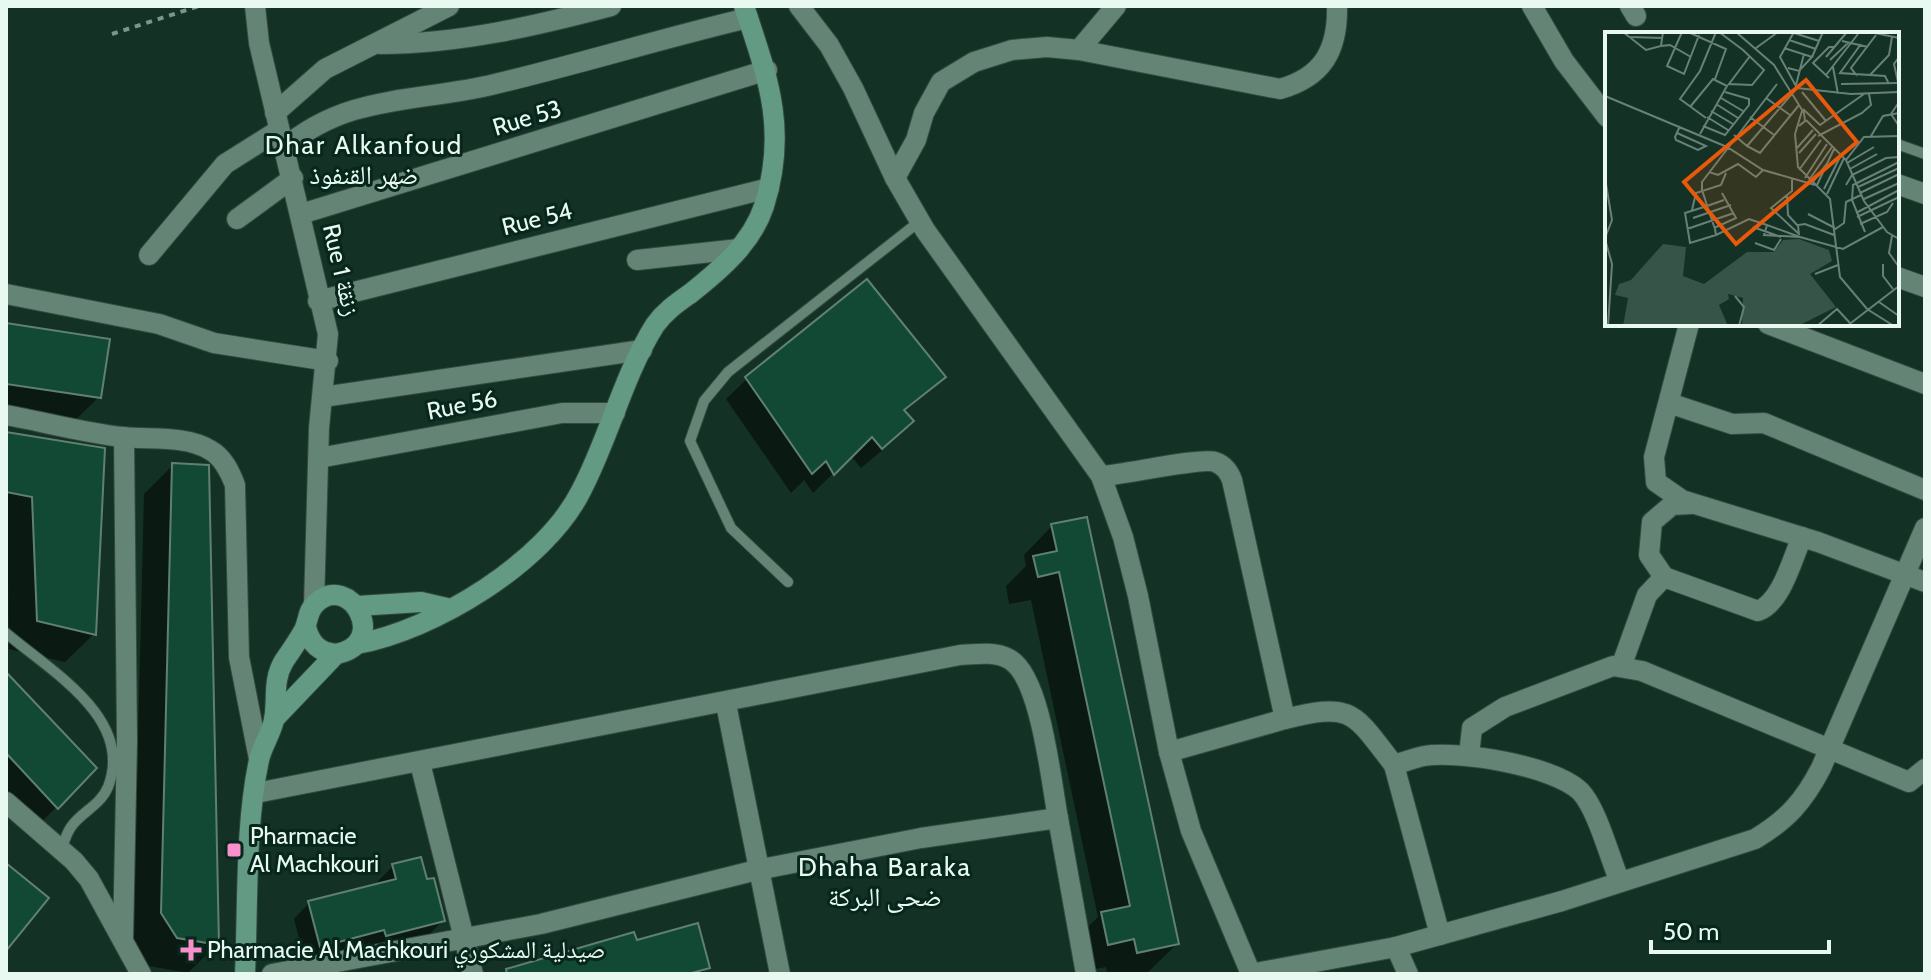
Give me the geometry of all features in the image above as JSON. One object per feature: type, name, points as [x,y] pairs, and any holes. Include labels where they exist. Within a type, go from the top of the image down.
[{"type":"street","name":"Rue 1 زنقة","points":[[255,6],[279,131],[293,178],[318,301],[328,334],[319,458],[314,605]]},
{"type":"street","points":[[279,131],[325,69],[380,44],[449,6]]},
{"type":"street","points":[[380,44],[454,39],[530,28],[611,6]]},
{"type":"street","points":[[799,6],[829,45],[895,178],[920,221],[1101,476],[1123,537],[1138,596],[1169,752],[1191,831],[1251,974],[1396,947],[1440,935],[1755,839],[1781,824],[1805,799],[1916,578],[1925,528]]},
{"type":"street","points":[[1079,50],[1116,6]]},
{"type":"street","points":[[895,178],[916,140],[932,95],[941,82],[957,69],[1027,47],[1079,50],[1280,89],[1309,80],[1322,64],[1336,35],[1337,6]]},
{"type":"street","points":[[1532,6],[1564,61],[1605,114]]},
{"type":"street","points":[[149,255],[218,170],[279,131],[323,121],[353,108],[496,84],[746,12],[767,70],[777,128],[769,188],[755,228],[739,249],[668,309],[642,350],[580,494],[555,528],[526,560],[491,585],[400,633],[357,644],[336,654],[274,719]]},
{"type":"street","name":"Rue 53","points":[[301,214],[767,70]]},
{"type":"street","points":[[237,219],[293,178]]},
{"type":"street","points":[[1899,185],[1925,194]]},
{"type":"street","name":"Rue 54","points":[[318,301],[769,188]]},
{"type":"street","points":[[637,260],[739,249]]},
{"type":"street","points":[[1899,278],[1925,287]]},
{"type":"street","points":[[6,294],[159,324],[214,343],[328,361]]},
{"type":"street","points":[[1688,326],[1654,457],[1656,482],[1670,494],[1695,504],[1802,537],[1916,578]]},
{"type":"street","points":[[1773,326],[1925,384]]},
{"type":"street","points":[[323,397],[642,350]]},
{"type":"street","points":[[1669,403],[1732,424],[1764,423],[1925,490]]},
{"type":"street","name":"Rue 56","points":[[319,458],[562,413],[615,413]]},
{"type":"street","points":[[6,415],[124,437],[150,437],[196,445],[210,450],[229,472],[235,485],[237,515],[239,657],[259,759]]},
{"type":"street","points":[[123,939],[127,740],[124,437]]},
{"type":"street","points":[[1101,476],[1138,473],[1205,460],[1215,462],[1229,472],[1285,719]]},
{"type":"street","points":[[1695,504],[1672,505],[1652,522],[1649,555],[1664,577],[1758,611],[1768,607],[1777,594],[1802,537]]},
{"type":"street","points":[[315,551],[363,618],[363,632],[357,644]]},
{"type":"street","points":[[1621,667],[1647,595],[1664,577]]},
{"type":"street","points":[[245,974],[259,759],[274,719],[275,681],[306,627],[314,605],[320,599],[421,602],[447,608]]},
{"type":"street","points":[[306,627],[309,639],[317,648],[336,654]]},
{"type":"street","points":[[256,793],[726,704],[960,655],[995,654],[1010,659],[1029,682],[1058,818],[1086,974]]},
{"type":"street","points":[[1469,755],[1472,728],[1505,707],[1613,666],[1642,671],[1909,782],[1925,769]]},
{"type":"street","points":[[726,704],[780,974]]},
{"type":"street","points":[[1169,752],[1319,710],[1336,709],[1350,714],[1394,765],[1440,935]]},
{"type":"street","points":[[1394,765],[1424,756],[1469,755],[1563,780],[1580,791],[1589,803],[1620,882]]},
{"type":"street","points":[[420,763],[473,974]]},
{"type":"street","points":[[6,802],[61,850],[100,895],[141,974]]},
{"type":"street","points":[[272,974],[464,940],[757,870],[921,838],[1058,818]]},
{"type":"street","points":[[1396,947],[1408,974]]},
{"type":"lane","points":[[1899,145],[1925,154]]},
{"type":"lane","points":[[788,582],[731,528],[696,459],[690,441],[704,401],[728,372],[920,221]]},
{"type":"lane","points":[[6,633],[96,711],[107,734],[111,761],[108,788],[97,804],[72,826],[61,850]]},
{"type":"path","points":[[112,34],[199,6]]},
{"type":"building","points":[[867,279],[946,377],[904,410],[914,421],[882,449],[872,437],[834,475],[826,461],[812,474],[745,377]]},
{"type":"building","points":[[6,323],[110,339],[101,398],[6,384]]},
{"type":"building","points":[[6,432],[105,448],[96,635],[37,621],[32,497],[6,492]]},
{"type":"building","points":[[172,463],[209,465],[219,945],[177,938],[161,913]]},
{"type":"building","points":[[1087,517],[1179,944],[1137,953],[1134,939],[1108,945],[1101,912],[1130,906],[1059,572],[1038,577],[1033,556],[1057,551],[1051,524]]},
{"type":"building","points":[[6,672],[97,768],[58,809],[6,753]]},
{"type":"building","points":[[421,857],[427,879],[434,878],[445,921],[386,936],[384,930],[320,947],[308,901],[396,879],[392,864]]},
{"type":"building","points":[[6,863],[49,898],[6,951]]},
{"type":"building","points":[[698,923],[710,968],[688,974],[507,974],[506,969],[634,932],[637,940]]},
{"type":"place","name":"Pharmacie Al Machkouri","points":[[234,850]]},
{"type":"place","name":"Pharmacie Al Machkouri صيدلية المشكوري","points":[[191,950]]},
{"type":"district","name":"Dhar Alkanfoud ضهر القنفوذ","points":[[364,160]]},
{"type":"district","name":"Dhaha Baraka ضحى البركة","points":[[885,882]]}]
